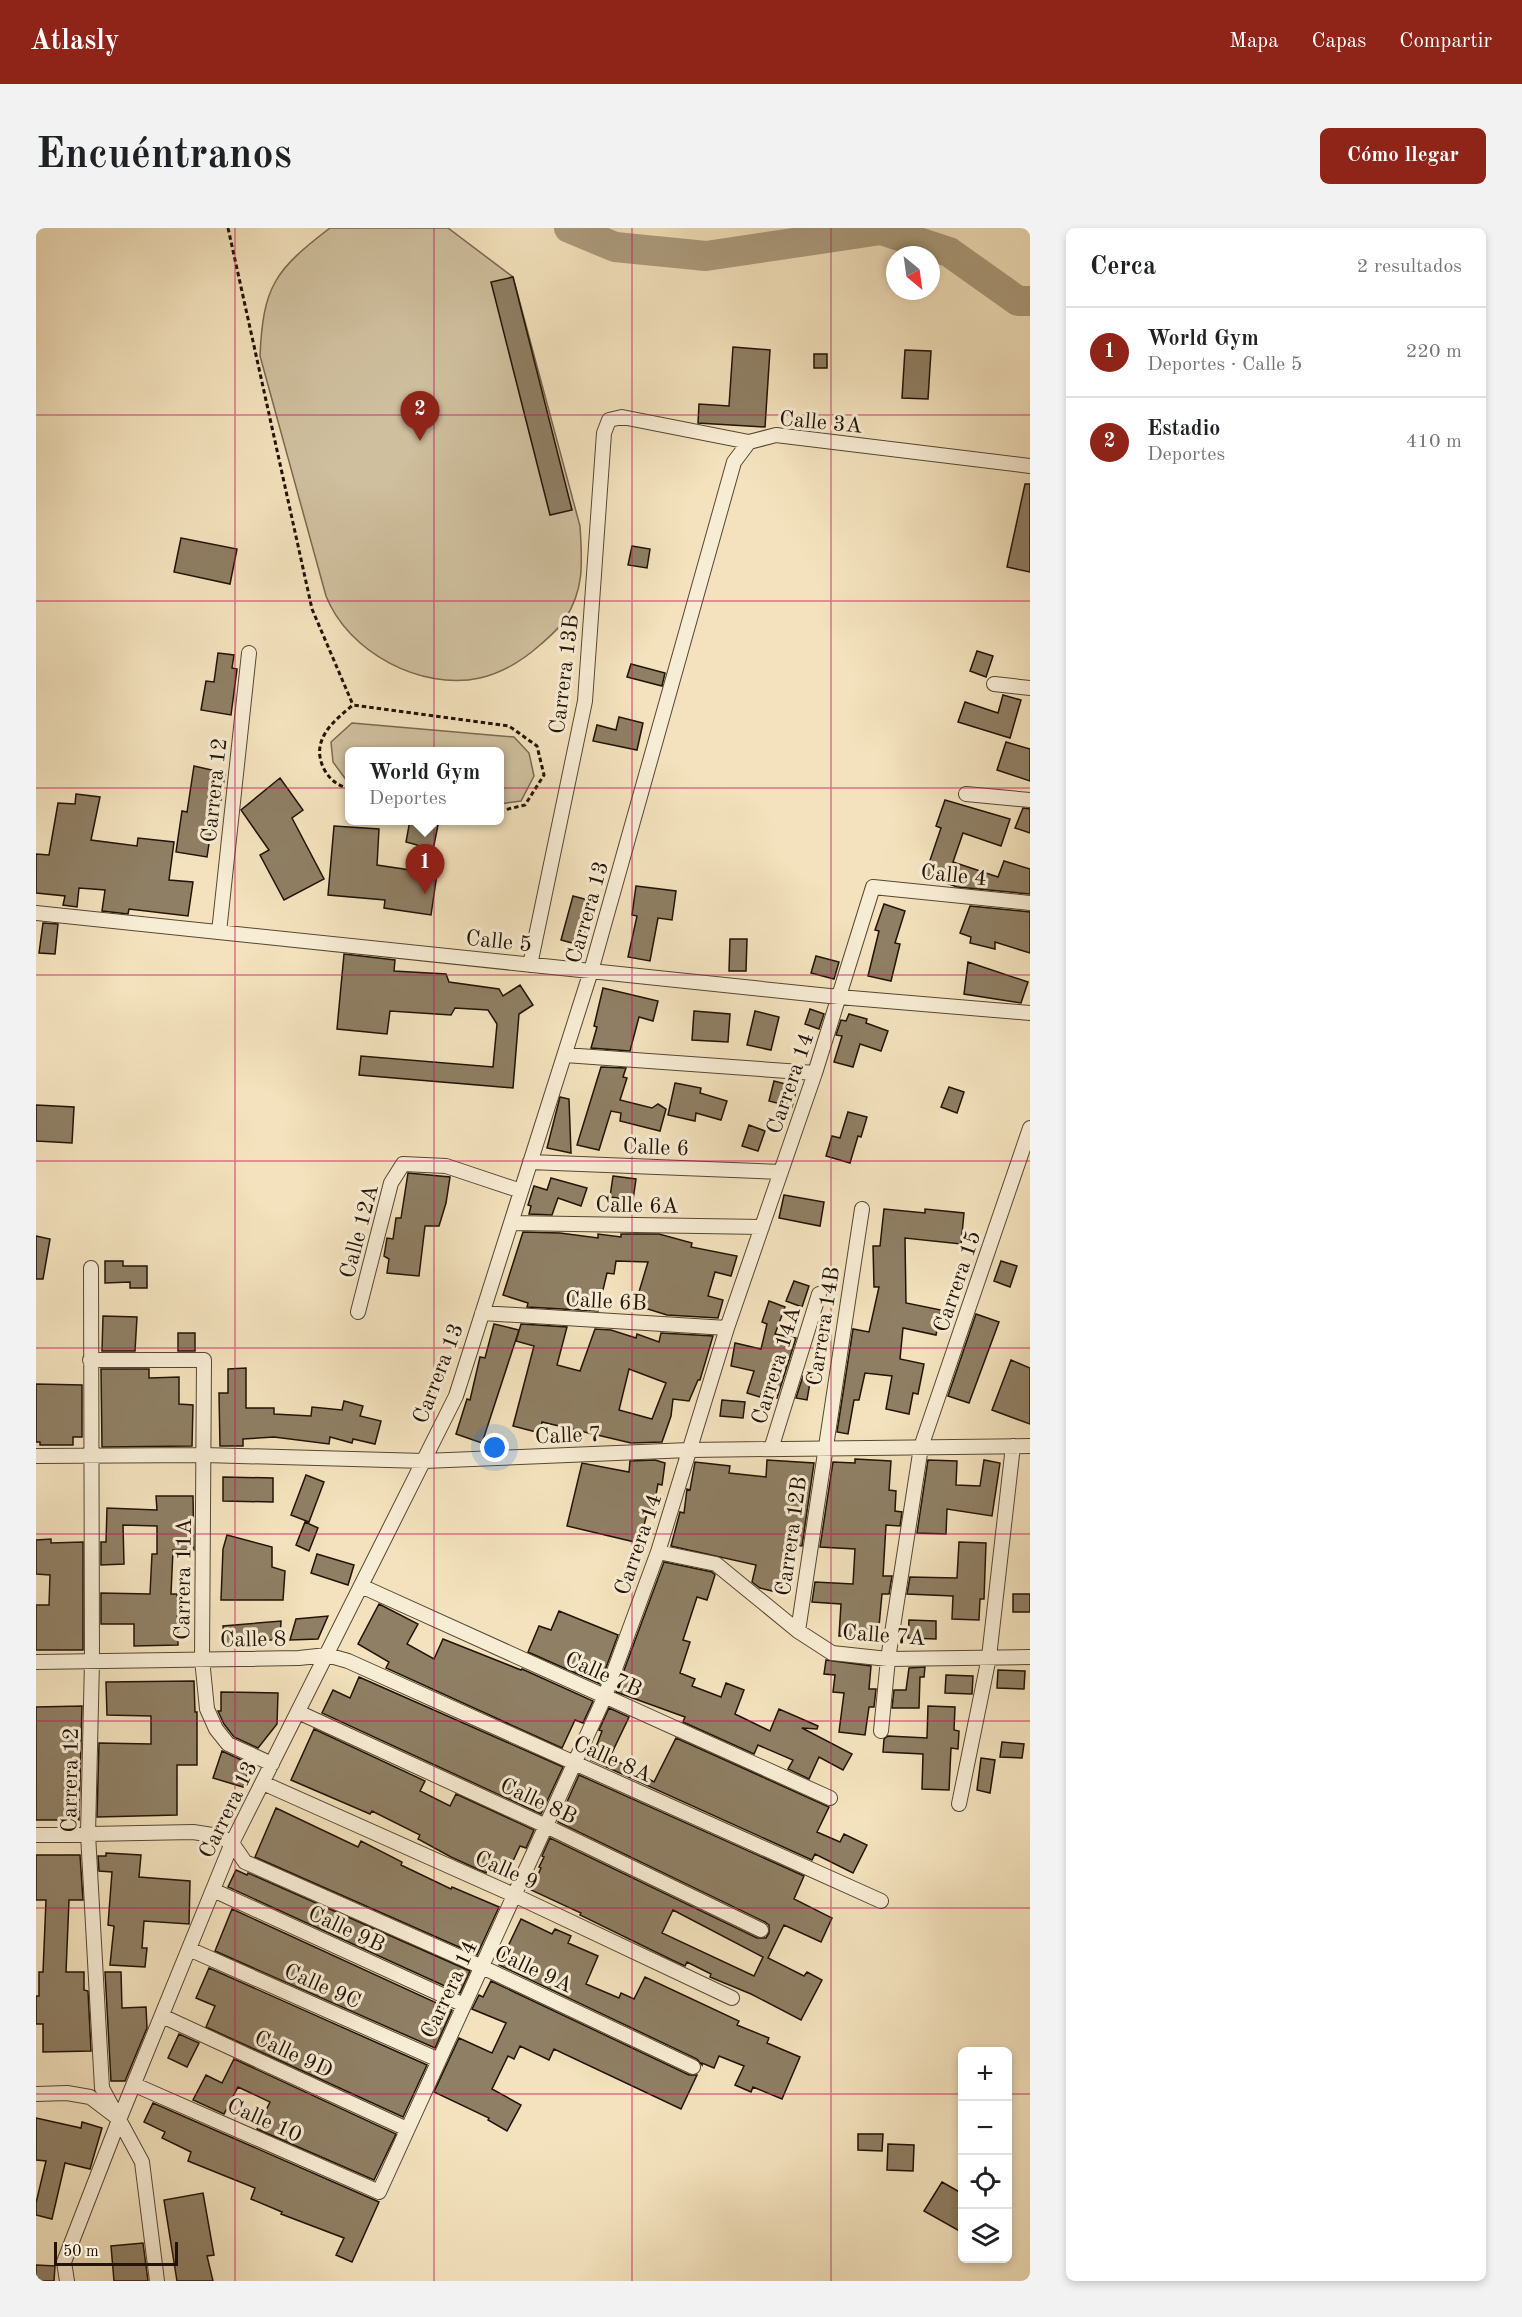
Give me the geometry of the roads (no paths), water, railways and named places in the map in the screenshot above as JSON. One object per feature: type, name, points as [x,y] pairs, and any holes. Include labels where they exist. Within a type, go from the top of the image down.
[{"type":"street","name":"Calle 3A","points":[[609,420],[622,417],[750,442],[776,435],[1030,466]]},
{"type":"street","name":"Carrera 13B","points":[[530,965],[585,701],[604,432],[609,420]]},
{"type":"street","name":"Carrera 13","points":[[67,2281],[64,2262],[232,1843],[456,1396],[591,971],[734,462],[750,442]]},
{"type":"street","name":"Carrera 12","points":[[219,932],[249,652]]},
{"type":"street","points":[[994,684],[1030,688]]},
{"type":"street","points":[[966,794],[1030,800]]},
{"type":"street","name":"Calle 4","points":[[873,886],[1030,903]]},
{"type":"street","name":"Carrera 14","points":[[379,2192],[605,1696],[658,1552],[727,1328],[815,1073],[873,886]]},
{"type":"street","name":"Calle 5","points":[[36,913],[839,997],[1030,1013]]},
{"type":"street","points":[[565,1055],[815,1073]]},
{"type":"street","name":"Carrera 15","points":[[921,1447],[1030,1128]]},
{"type":"street","name":"Calle 6","points":[[530,1162],[781,1172]]},
{"type":"street","name":"Calle 12A","points":[[358,1312],[391,1183],[403,1164],[446,1166],[521,1191]]},
{"type":"street","name":"Carrera 14B","points":[[824,1448],[862,1209]]},
{"type":"street","name":"Calle 6A","points":[[511,1223],[762,1227]]},
{"type":"street","name":"Carrera 12","points":[[91,1268],[92,1661],[88,1834],[102,2088],[142,2162],[157,2281]]},
{"type":"street","name":"Carrera 14A","points":[[771,1449],[819,1294]]},
{"type":"street","name":"Calle 6B","points":[[482,1313],[727,1328]]},
{"type":"street","name":"Carrera 11A","points":[[90,1360],[204,1359],[202,1659],[207,1709],[216,1729],[228,1744],[272,1764]]},
{"type":"street","points":[[959,1804],[989,1657],[1013,1446]]},
{"type":"street","name":"Calle 7","points":[[36,1456],[204,1455],[424,1461],[689,1450],[1030,1446]]},
{"type":"street","points":[[881,1731],[888,1659],[921,1447]]},
{"type":"street","name":"Carrera 12B","points":[[798,1630],[824,1448]]},
{"type":"street","name":"Calle 7A","points":[[658,1552],[716,1564],[798,1630],[832,1653],[888,1659],[1030,1657]]},
{"type":"street","name":"Calle 7B","points":[[361,1586],[830,1798]]},
{"type":"street","name":"Calle 8","points":[[36,1662],[299,1658],[327,1655]]},
{"type":"street","name":"Calle 8A","points":[[327,1655],[348,1661],[881,1902]]},
{"type":"street","name":"Calle 8B","points":[[298,1712],[546,1826],[760,1930]]},
{"type":"street","name":"Calle 9","points":[[263,1783],[514,1895],[732,1998]]},
{"type":"street","points":[[36,1835],[192,1832],[219,1836],[232,1843]]},
{"type":"street","name":"Calle 9A","points":[[232,1843],[245,1862],[482,1967],[693,2067]]},
{"type":"street","name":"Calle 9B","points":[[213,1890],[464,2005]]},
{"type":"street","name":"Calle 9C","points":[[189,1949],[439,2060]]},
{"type":"street","name":"Calle 9D","points":[[162,2016],[407,2129]]},
{"type":"street","name":"Calle 10","points":[[135,2085],[379,2192]]},
{"type":"street","points":[[36,2094],[67,2093],[90,2097],[119,2120]]},
{"type":"waterway","points":[[569,228],[615,247],[706,256],[881,230],[949,252],[1018,301],[1030,301]]},
{"type":"place","name":"Estadio","points":[[420,441]]},
{"type":"place","name":"World Gym","points":[[425,894]]}]
